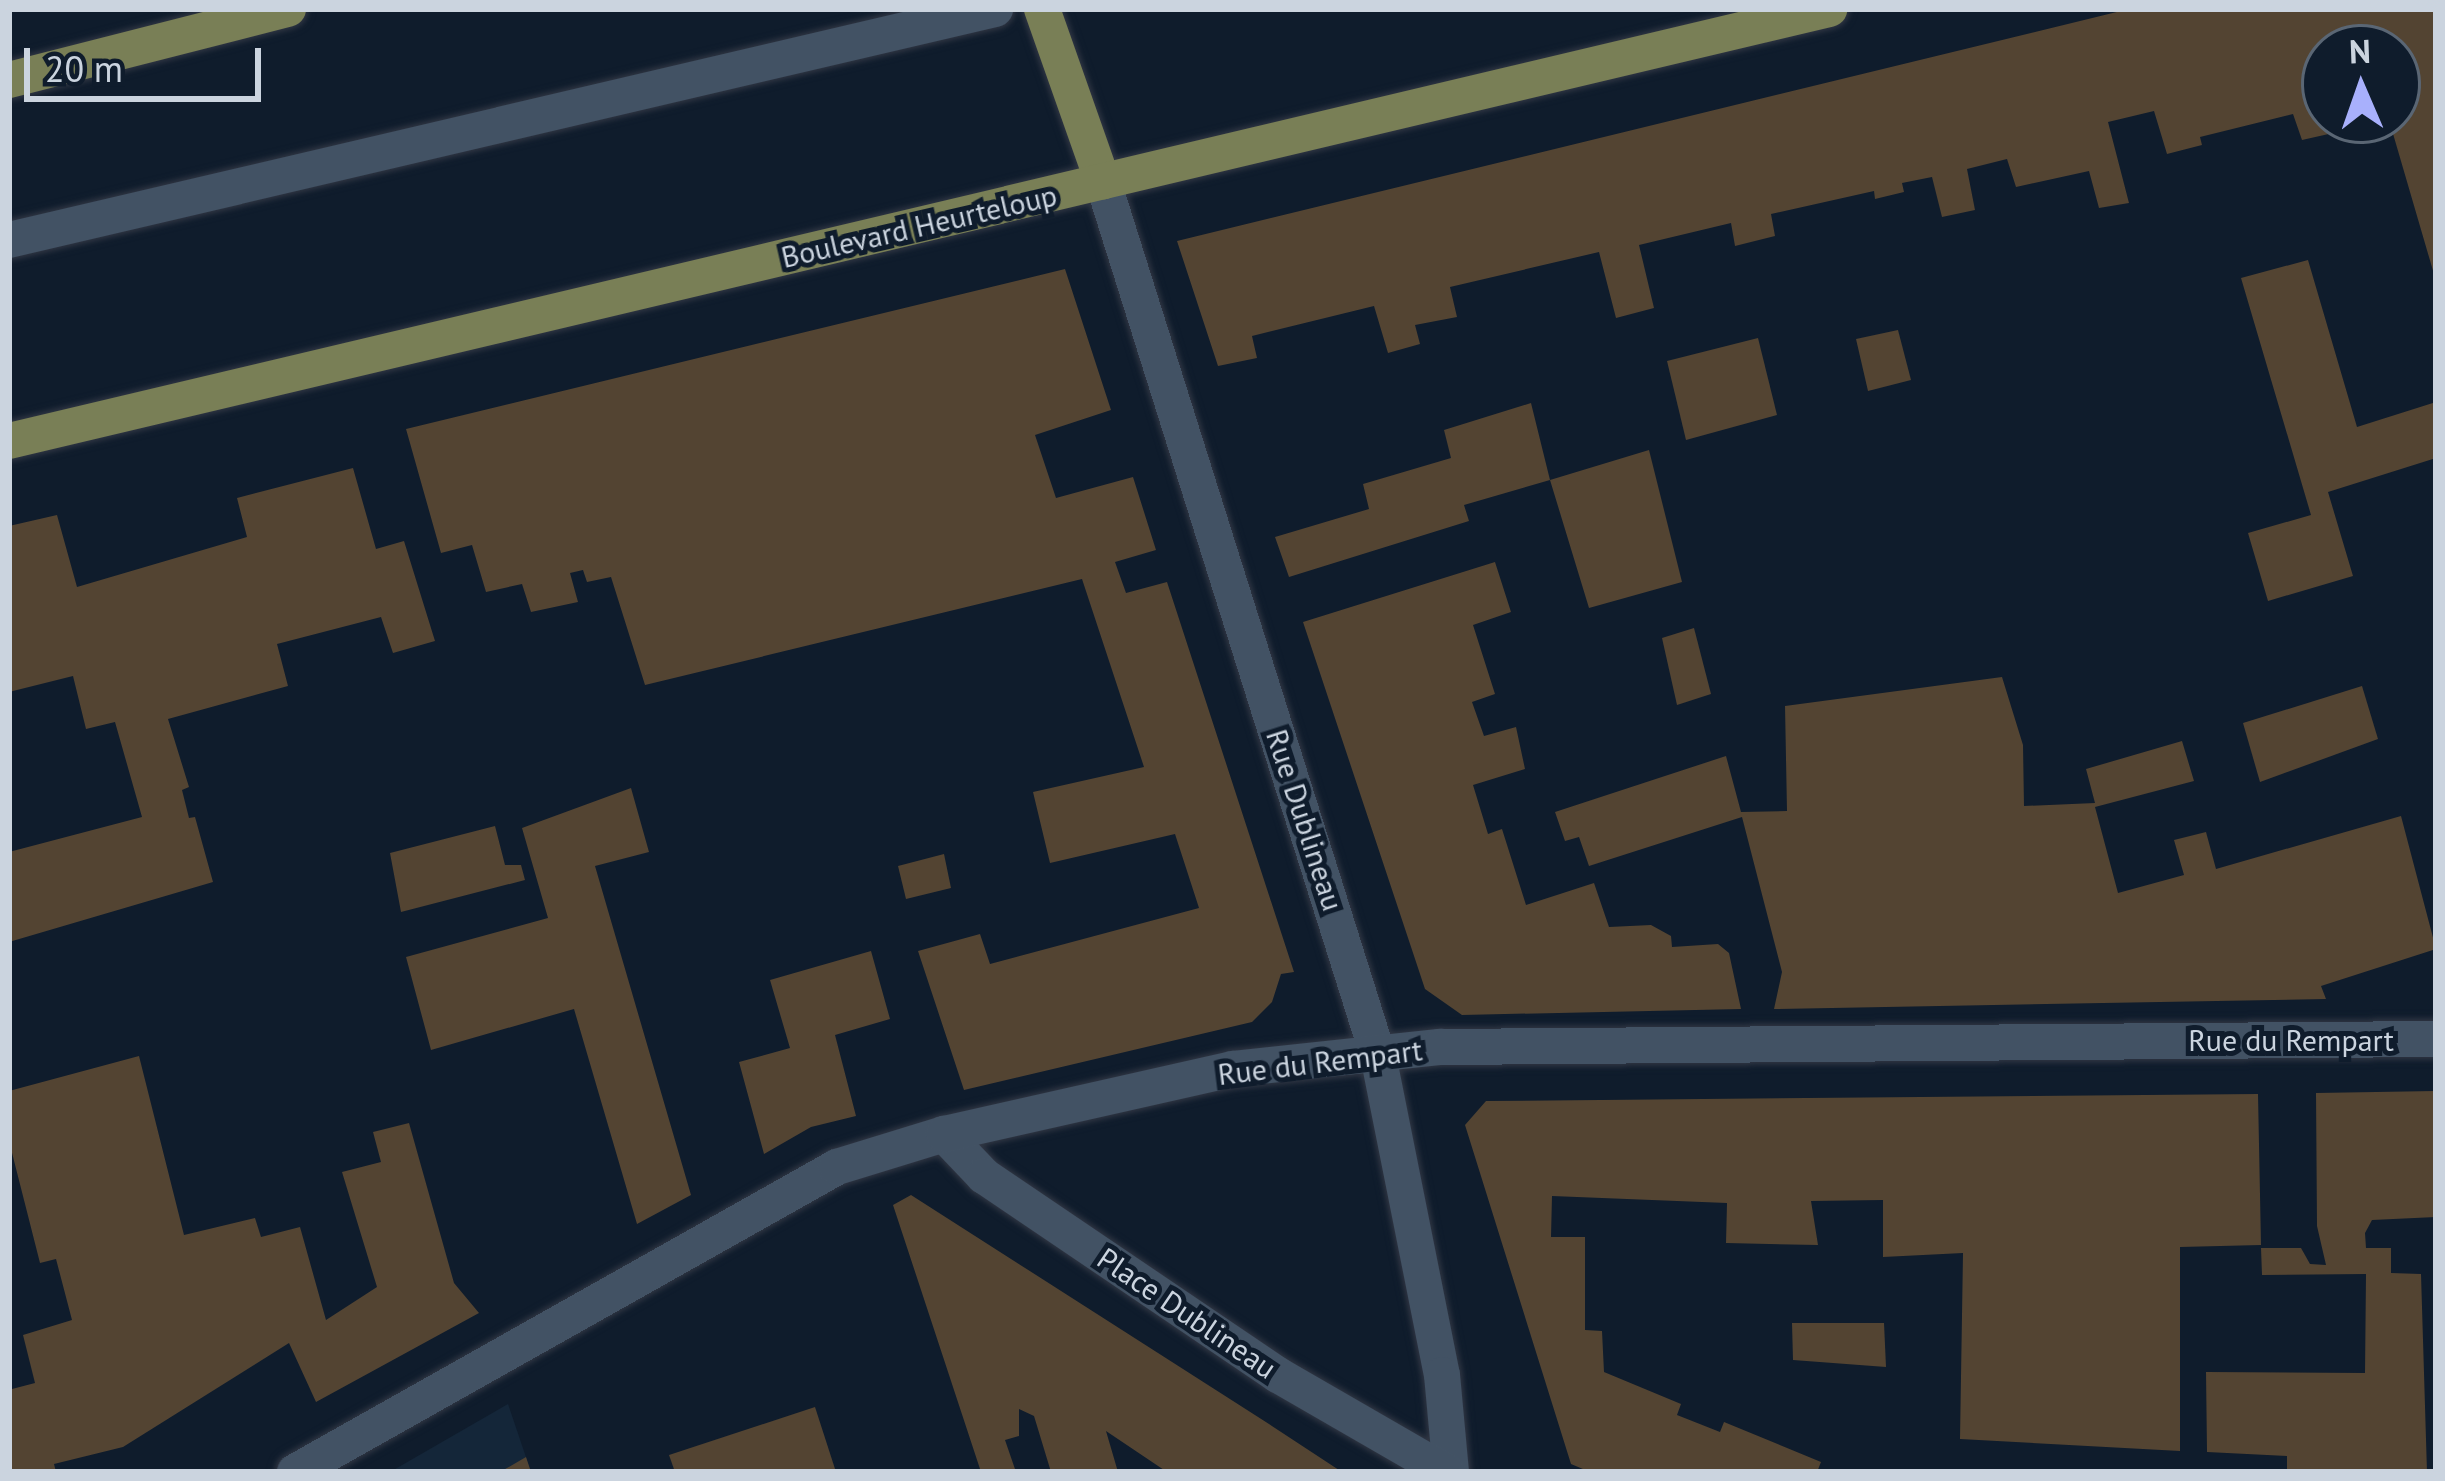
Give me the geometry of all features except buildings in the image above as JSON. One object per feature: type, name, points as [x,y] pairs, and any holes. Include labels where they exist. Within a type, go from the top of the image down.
[{"type":"main road","points":[[9,80],[288,9]]},
{"type":"main road","points":[[1042,9],[1102,182]]},
{"type":"main road","name":"Boulevard Heurteloup","points":[[9,441],[1828,9]]},
{"type":"street","points":[[9,240],[995,9]]},
{"type":"street","name":"Rue Dublineau","points":[[1102,182],[1378,1055],[1442,1375],[1449,1472]]},
{"type":"street","name":"Rue du Rempart","points":[[295,1472],[803,1183],[944,1134],[1233,1069],[1440,1047],[2436,1039]]},
{"type":"street","name":"Place Dublineau","points":[[944,1134],[983,1176],[1278,1376],[1449,1472]]},
{"type":"shaded area","points":[[508,1404],[531,1472],[390,1472]]}]
